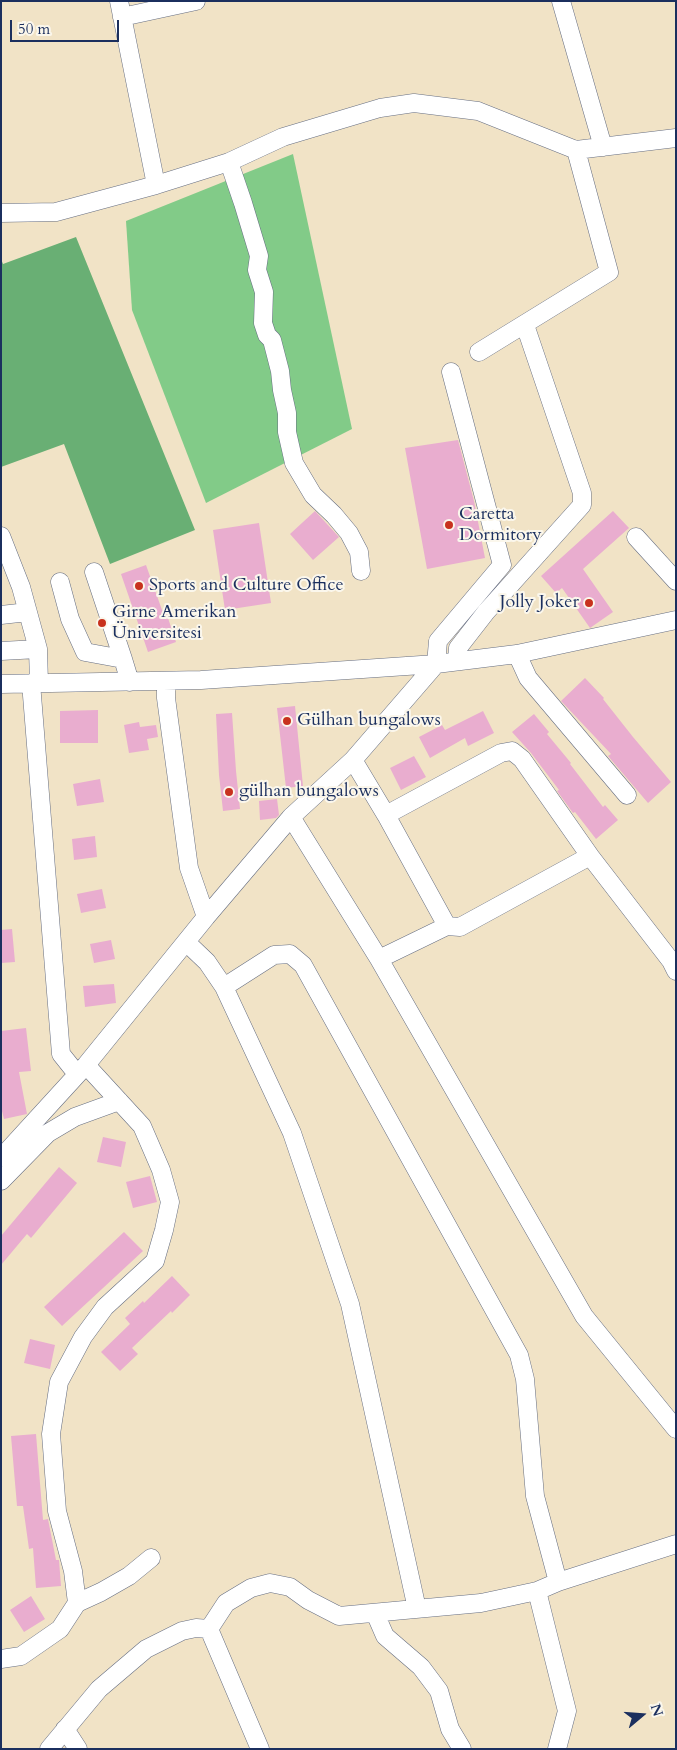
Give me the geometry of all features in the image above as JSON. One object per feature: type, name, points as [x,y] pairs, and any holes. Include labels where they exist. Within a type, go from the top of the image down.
[{"type":"street","points":[[156,184],[120,9],[196,1]]},
{"type":"street","points":[[561,1],[603,147]]},
{"type":"street","points":[[1,213],[56,212],[229,162],[283,137],[380,108],[414,102],[478,111],[576,150],[676,138]]},
{"type":"street","points":[[479,352],[609,272],[576,150]]},
{"type":"street","points":[[229,162],[244,203],[259,256],[257,270],[264,292],[263,323],[267,335],[272,340],[280,372],[287,413],[287,432],[294,463],[313,495],[349,533],[359,552],[361,571]]},
{"type":"street","points":[[457,661],[458,648],[486,612],[582,505],[582,493],[525,325]]},
{"type":"street","points":[[1,1158],[82,1070],[206,917],[291,817],[353,760],[436,664],[438,641],[502,564],[451,372]]},
{"type":"street","points":[[1,537],[9,576],[28,612],[38,649],[35,683],[61,1054],[119,1101],[142,1126],[161,1170],[170,1202],[155,1261],[105,1307],[83,1337],[60,1382],[51,1434],[55,1492],[57,1511],[73,1570],[77,1603]]},
{"type":"street","points":[[636,537],[676,581]]},
{"type":"street","points":[[94,572],[130,682]]},
{"type":"street","points":[[60,582],[70,618],[85,652],[123,659]]},
{"type":"street","points":[[1,615],[28,612]]},
{"type":"street","points":[[1,684],[166,681],[436,664],[517,654],[676,620]]},
{"type":"street","points":[[1,651],[38,649]]},
{"type":"street","points":[[517,654],[528,678],[627,795]]},
{"type":"street","points":[[166,681],[166,698],[189,868],[206,917]]},
{"type":"street","points":[[386,815],[501,753],[512,751],[522,759],[590,856],[671,961],[676,972]]},
{"type":"street","points":[[353,760],[386,815],[446,926]]},
{"type":"street","points":[[291,817],[379,959],[584,1316],[676,1429]]},
{"type":"street","points":[[379,959],[446,926],[460,927],[590,856]]},
{"type":"street","points":[[186,942],[207,962],[224,987],[292,1133],[350,1304],[416,1609]]},
{"type":"street","points":[[224,987],[274,955],[290,954],[303,965],[519,1355],[524,1379],[535,1496],[558,1582]]},
{"type":"street","points":[[1,1181],[48,1133],[76,1117],[119,1101]]},
{"type":"street","points":[[209,1629],[226,1603],[251,1588],[270,1583],[290,1587],[308,1600],[339,1616],[481,1603],[537,1591],[558,1582],[676,1544]]},
{"type":"street","points":[[1,1659],[21,1656],[60,1628],[77,1603],[129,1576],[151,1558]]},
{"type":"street","points":[[537,1591],[567,1711],[557,1749]]},
{"type":"street","points":[[375,1613],[385,1636],[421,1667],[439,1691],[450,1729],[462,1749]]},
{"type":"street","points":[[49,1749],[99,1689],[146,1649],[182,1631],[196,1628],[209,1629]]},
{"type":"street","points":[[209,1629],[260,1749]]},
{"type":"street","points":[[65,1730],[78,1749]]},
{"type":"green space","points":[[293,154],[352,429],[206,503],[132,310],[126,221]]},
{"type":"green space","points":[[76,237],[195,530],[110,564],[64,444],[1,467],[1,259],[3,264]]},
{"type":"building","name":"Caretta Dormitory","points":[[458,440],[474,501],[485,558],[427,569],[405,448]]},
{"type":"building","points":[[315,511],[339,537],[313,560],[290,534]]},
{"type":"building","points":[[613,511],[629,528],[583,569],[613,612],[590,628],[562,588],[556,593],[541,576]]},
{"type":"building","points":[[259,523],[271,603],[225,610],[213,530]]},
{"type":"building","points":[[146,565],[162,610],[165,609],[176,642],[148,652],[121,574]]},
{"type":"building","points":[[585,678],[604,698],[633,737],[671,782],[648,803],[608,756],[611,754],[561,701]]},
{"type":"building","points":[[295,706],[303,786],[286,788],[277,708]]},
{"type":"building","points":[[98,710],[98,743],[60,743],[60,711]]},
{"type":"building","points":[[483,711],[494,733],[468,746],[465,738],[430,758],[419,737],[442,725],[445,730]]},
{"type":"building","points":[[232,713],[240,809],[223,811],[216,714]]},
{"type":"building","points":[[534,714],[603,807],[605,805],[618,820],[596,839],[575,812],[573,813],[557,791],[559,790],[531,753],[512,732]]},
{"type":"building","points":[[139,722],[140,727],[156,725],[158,737],[147,739],[149,750],[129,753],[124,725]]},
{"type":"building","points":[[414,756],[426,777],[401,790],[390,768]]},
{"type":"building","points":[[100,779],[104,802],[77,806],[73,784]]},
{"type":"building","points":[[277,799],[279,815],[276,818],[260,820],[259,801]]},
{"type":"building","points":[[95,836],[97,857],[74,860],[72,839]]},
{"type":"building","points":[[102,889],[106,908],[81,913],[77,894]]},
{"type":"building","points":[[12,929],[15,962],[1,963],[1,930]]},
{"type":"building","points":[[111,940],[115,959],[94,963],[90,944]]},
{"type":"building","points":[[114,984],[116,1003],[85,1007],[83,986]]},
{"type":"building","points":[[26,1028],[31,1071],[19,1072],[27,1114],[4,1119],[1,1107],[1,1031]]},
{"type":"building","points":[[103,1137],[126,1142],[121,1167],[97,1162]]},
{"type":"building","points":[[59,1167],[77,1183],[31,1238],[27,1234],[1,1265],[1,1236]]},
{"type":"building","points":[[150,1176],[157,1202],[133,1208],[126,1182]]},
{"type":"building","points":[[124,1232],[143,1251],[62,1326],[44,1307]]},
{"type":"building","points":[[172,1276],[190,1295],[132,1348],[138,1354],[120,1371],[101,1352],[130,1324],[125,1318]]},
{"type":"building","points":[[30,1339],[55,1345],[50,1369],[24,1363]]},
{"type":"building","points":[[36,1434],[43,1520],[48,1519],[56,1560],[59,1560],[61,1586],[36,1588],[33,1548],[29,1549],[23,1506],[17,1506],[11,1436]]},
{"type":"building","points":[[31,1596],[45,1619],[24,1632],[10,1610]]},
{"type":"place","name":"Caretta Dormitory","points":[[449,525]]},
{"type":"place","name":"Sports and Culture Office","points":[[139,586]]},
{"type":"place","name":"Jolly Joker","points":[[589,603]]},
{"type":"place","name":"Girne Amerikan Üniversitesi","points":[[102,623]]},
{"type":"place","name":"Gülhan bungalows","points":[[287,721]]},
{"type":"place","name":"gülhan bungalows","points":[[229,792]]}]
